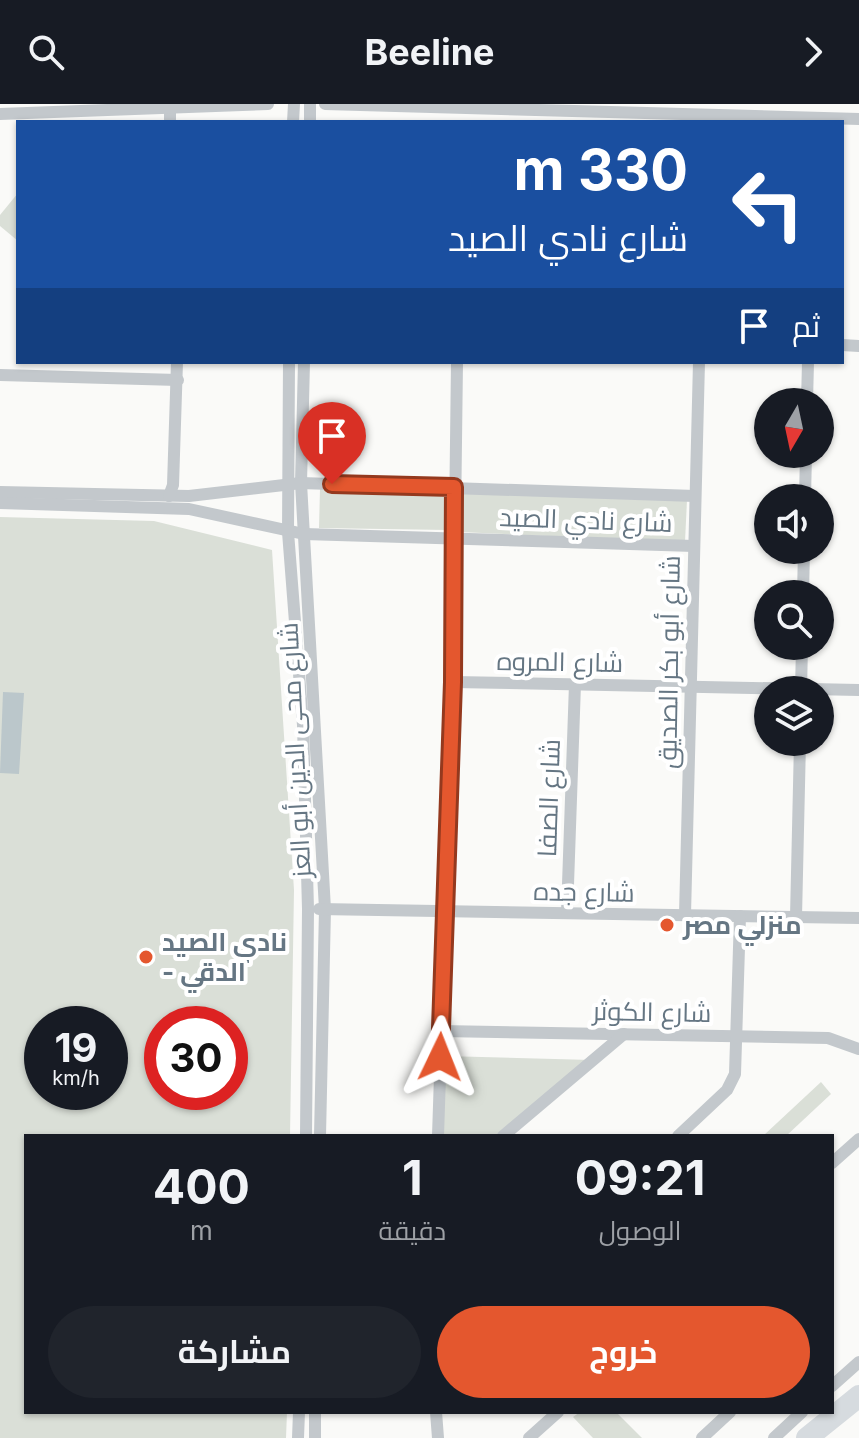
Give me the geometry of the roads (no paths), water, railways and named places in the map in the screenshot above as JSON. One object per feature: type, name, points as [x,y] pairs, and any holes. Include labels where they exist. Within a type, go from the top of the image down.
[{"type":"highway","points":[[834,1407],[859,1396]]},
{"type":"street","points":[[0,114],[268,104]]},
{"type":"street","points":[[325,104],[456,112],[813,114],[859,119]]},
{"type":"street","points":[[53,364],[53,377]]},
{"type":"street","points":[[104,364],[104,378]]},
{"type":"street","points":[[169,496],[173,485],[177,364]]},
{"type":"street","name":"شارع محى الدين أبو العز","points":[[289,364],[286,485],[303,725],[308,909],[306,1134]]},
{"type":"street","name":"شارع محى الدين أبو العز","points":[[304,364],[301,483],[325,909],[320,1134]]},
{"type":"street","points":[[438,1134],[453,682],[457,364]]},
{"type":"street","name":"شارع أبو بكر الصديق","points":[[685,915],[699,364]]},
{"type":"street","points":[[807,388],[808,364]]},
{"type":"street","points":[[0,375],[178,380]]},
{"type":"street","name":"شارع نادي الصيد","points":[[0,492],[169,496],[301,483],[695,496]]},
{"type":"street","name":"شارع نادي الصيد","points":[[0,503],[189,509],[304,534],[694,546]]},
{"type":"street","name":"شارع المروه","points":[[453,682],[754,689]]},
{"type":"street","name":"شارع الصفا","points":[[567,913],[575,684]]},
{"type":"street","name":"شارع المروه","points":[[834,690],[859,690]]},
{"type":"street","points":[[796,917],[800,756]]},
{"type":"street","name":"شارع جده","points":[[308,909],[859,918]]},
{"type":"street","points":[[680,1134],[732,1082],[738,1035],[740,916]]},
{"type":"street","name":"شارع الكوثر","points":[[441,1031],[839,1039],[859,1049]]},
{"type":"street","points":[[518,1132],[624,1034]]},
{"type":"street","points":[[834,1161],[859,1139]]},
{"type":"street","points":[[834,1384],[859,1362]]},
{"type":"street","points":[[298,1438],[299,1414]]},
{"type":"street","points":[[315,1414],[315,1438]]},
{"type":"street","points":[[436,1414],[438,1438]]},
{"type":"street","points":[[529,1438],[556,1414]]},
{"type":"street","points":[[702,1438],[728,1414]]},
{"type":"street","points":[[774,1438],[802,1421]]},
{"type":"place","name":"منزلي مصر","points":[[667,925]]},
{"type":"place","name":"نادي الصيد - الدقي","points":[[146,957]]}]
